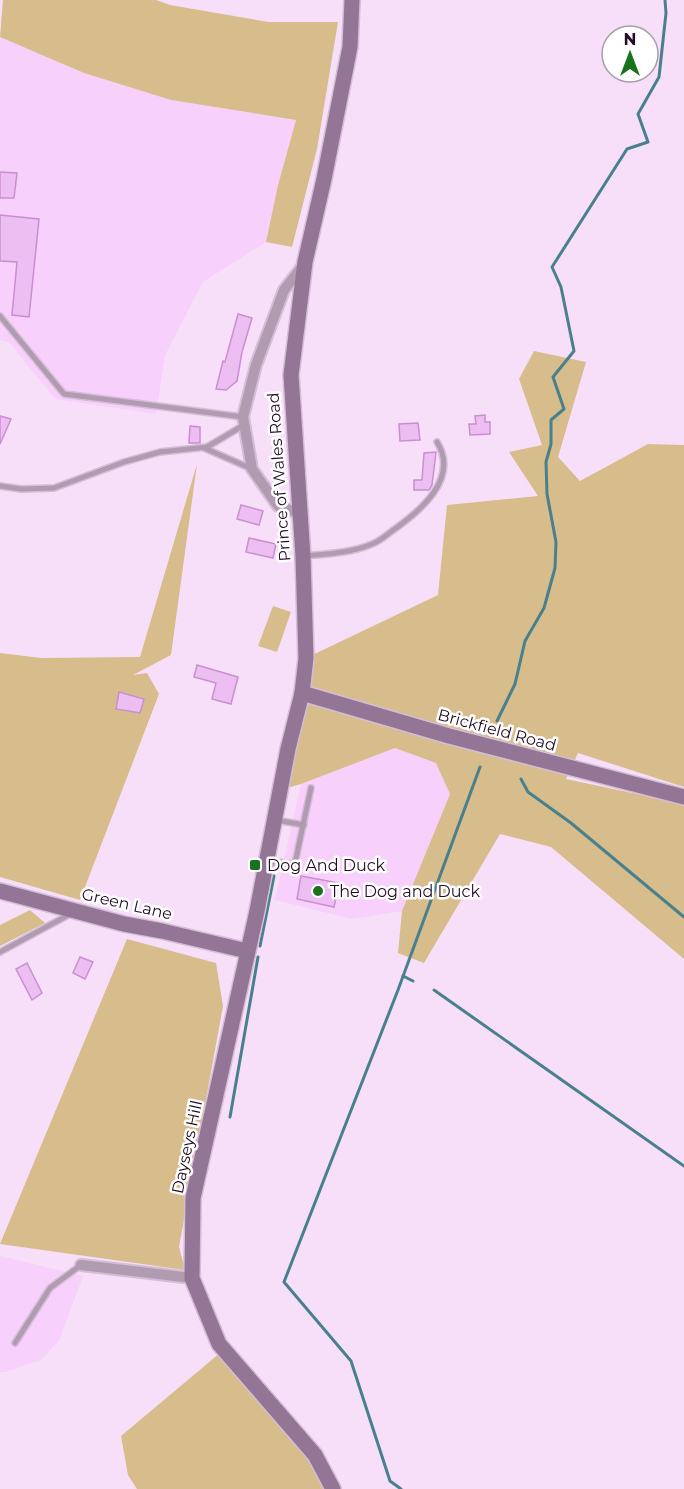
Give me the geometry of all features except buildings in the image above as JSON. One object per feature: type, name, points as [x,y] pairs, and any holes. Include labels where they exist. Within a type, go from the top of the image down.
[{"type":"street","name":"Prince of Wales Road","points":[[247,951],[302,693],[306,658],[303,557],[298,513],[291,375],[305,262],[350,47],[352,0]]},
{"type":"street","points":[[298,513],[278,506],[252,469],[243,421],[256,365],[284,290],[305,262]]},
{"type":"street","name":"Brickfield Road","points":[[302,693],[449,736],[684,797]]},
{"type":"street","name":"Green Lane","points":[[0,891],[124,924],[247,951]]},
{"type":"street","name":"Dayseys Hill","points":[[247,951],[193,1198],[192,1278],[219,1344],[315,1455],[333,1489]]},
{"type":"street","points":[[81,1265],[192,1278]]},
{"type":"lane","points":[[0,316],[64,394],[243,421]]},
{"type":"lane","points":[[0,486],[21,489],[54,488],[124,462],[160,452],[204,448],[214,444],[243,421]]},
{"type":"lane","points":[[303,557],[349,552],[372,544],[407,521],[434,494],[444,461],[442,450],[437,442]]},
{"type":"lane","points":[[204,448],[252,469]]},
{"type":"lane","points":[[267,859],[288,864],[295,862],[311,788]]},
{"type":"lane","points":[[274,819],[304,825]]},
{"type":"lane","points":[[0,952],[76,911]]},
{"type":"lane","points":[[15,1343],[50,1288],[81,1265]]},
{"type":"shaded area","points":[[3,0],[156,0],[170,5],[269,22],[338,22],[317,149],[292,247],[266,242],[278,185],[296,120],[171,100],[84,73],[0,37]]},
{"type":"shaded area","points":[[0,37],[84,73],[171,100],[296,120],[278,185],[266,242],[203,282],[165,355],[156,414],[55,399],[9,342],[0,340]]},
{"type":"shaded area","points":[[534,351],[586,362],[558,457],[580,481],[648,444],[684,445],[684,787],[578,753],[566,779],[684,804],[684,959],[551,847],[500,834],[424,963],[398,953],[402,911],[450,794],[436,763],[395,748],[280,790],[306,658],[438,595],[447,505],[538,496],[509,452],[542,445],[519,379]]},
{"type":"shaded area","points":[[197,464],[171,655],[133,675],[147,673],[159,694],[80,900],[0,877],[0,653],[41,658],[140,657]]},
{"type":"shaded area","points":[[273,606],[291,612],[277,652],[258,646]]},
{"type":"shaded area","points":[[395,748],[436,762],[450,794],[402,911],[352,919],[275,900],[301,784]]},
{"type":"shaded area","points":[[30,910],[45,923],[0,946],[0,925]]},
{"type":"shaded area","points":[[127,939],[216,963],[223,1006],[179,1247],[185,1270],[0,1244]]},
{"type":"shaded area","points":[[0,1256],[83,1276],[59,1341],[41,1360],[5,1372],[0,1372]]},
{"type":"shaded area","points":[[220,1353],[308,1458],[323,1489],[137,1489],[128,1475],[121,1436]]},
{"type":"waterway","points":[[497,721],[515,684],[525,641],[544,608],[555,568],[556,542],[547,494],[546,462],[551,444],[551,420],[564,409],[553,377],[574,351],[561,287],[552,267],[627,149],[648,142],[638,114],[659,77],[666,13],[665,0]]},
{"type":"waterway","points":[[401,1489],[390,1481],[351,1361],[284,1282],[398,990],[480,767]]},
{"type":"waterway","points":[[521,779],[528,792],[571,823],[684,917]]},
{"type":"waterway","points":[[260,946],[274,876]]},
{"type":"waterway","points":[[230,1117],[258,957]]},
{"type":"waterway","points":[[403,976],[413,981]]},
{"type":"waterway","points":[[434,990],[684,1166]]},
{"type":"place","name":"Dog And Duck","points":[[255,865]]},
{"type":"place","name":"The Dog and Duck","points":[[318,891]]}]
